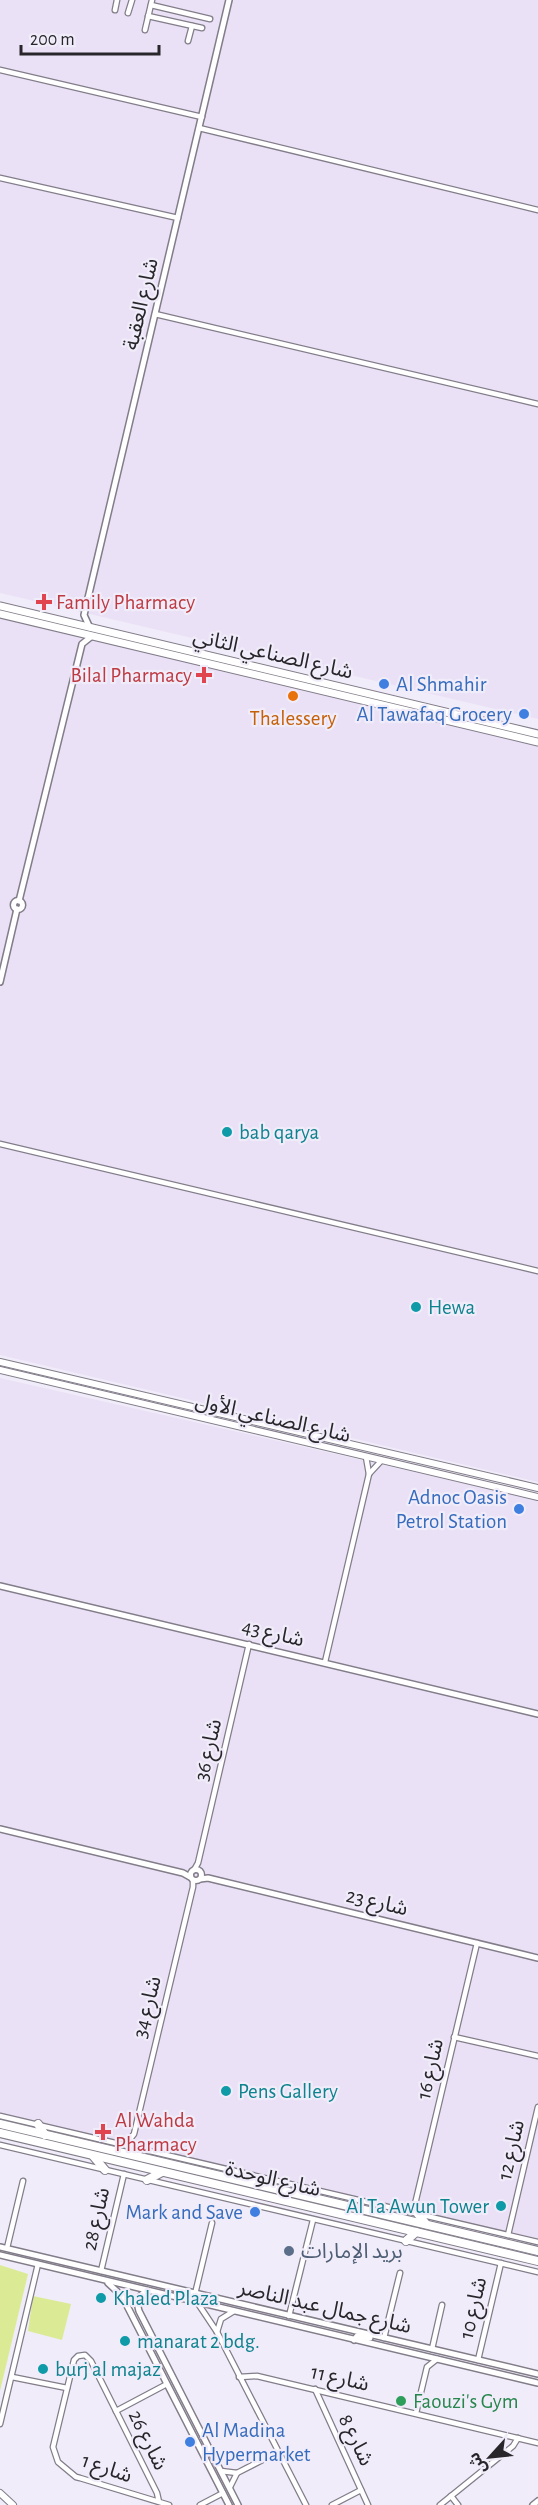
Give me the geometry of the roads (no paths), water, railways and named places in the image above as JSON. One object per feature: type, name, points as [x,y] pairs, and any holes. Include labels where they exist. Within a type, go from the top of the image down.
[{"type":"highway","name":"شارع الوحدة","points":[[0,2124],[426,2224],[537,2246]]},
{"type":"highway","points":[[38,2124],[45,2134]]},
{"type":"highway","name":"شارع الوحدة","points":[[0,2133],[538,2261]]},
{"type":"highway","points":[[138,2148],[143,2157]]},
{"type":"highway","points":[[92,2155],[105,2170]]},
{"type":"highway","points":[[219,2175],[231,2169]]},
{"type":"highway","points":[[147,2180],[162,2172]]},
{"type":"highway","points":[[414,2213],[426,2224]]},
{"type":"highway","points":[[406,2241],[416,2232]]},
{"type":"main road","name":"شارع الصناعي الثاني","points":[[0,606],[73,624],[91,632],[538,736]]},
{"type":"main road","name":"شارع الصناعي الثاني","points":[[0,614],[76,633],[91,632]]},
{"type":"main road","name":"شارع الصناعي الأول","points":[[0,1362],[538,1488]]},
{"type":"main road","name":"شارع الصناعي الأول","points":[[0,1370],[538,1497]]},
{"type":"main road","points":[[0,2493],[13,2505]]},
{"type":"street","points":[[115,10],[117,0]]},
{"type":"street","points":[[128,14],[132,0]]},
{"type":"street","name":"شارع العقبة","points":[[84,615],[229,0]]},
{"type":"street","points":[[145,30],[151,3],[210,19]]},
{"type":"street","points":[[182,24],[184,13]]},
{"type":"street","points":[[148,16],[202,28]]},
{"type":"street","points":[[188,41],[192,26]]},
{"type":"street","points":[[0,70],[202,117]]},
{"type":"street","points":[[199,128],[538,210]]},
{"type":"street","points":[[0,178],[178,218]]},
{"type":"street","points":[[155,314],[538,404]]},
{"type":"street","points":[[0,982],[17,909],[14,904],[19,901],[82,644],[91,632],[84,615],[73,624]]},
{"type":"street","points":[[76,633],[82,644]]},
{"type":"street","points":[[0,1144],[538,1271]]},
{"type":"street","points":[[325,1662],[369,1474],[366,1457]]},
{"type":"street","points":[[369,1474],[381,1461]]},
{"type":"street","name":"شارع 43","points":[[0,1586],[538,1714]]},
{"type":"street","name":"شارع 36","points":[[196,1877],[249,1644]]},
{"type":"street","points":[[0,1829],[196,1877]]},
{"type":"street","name":"شارع 23","points":[[196,1877],[538,1958]]},
{"type":"street","name":"شارع 34","points":[[125,2145],[134,2134],[196,1877]]},
{"type":"street","name":"شارع 16","points":[[414,2213],[477,1943]]},
{"type":"street","points":[[454,2037],[538,2056]]},
{"type":"street","name":"شارع 12","points":[[508,2235],[538,2107]]},
{"type":"street","points":[[0,2116],[508,2235],[537,2246]]},
{"type":"street","name":"شارع 34","points":[[134,2134],[138,2148]]},
{"type":"street","points":[[531,2140],[538,2142]]},
{"type":"street","points":[[0,2145],[538,2272]]},
{"type":"street","name":"شارع 28","points":[[101,2271],[124,2174]]},
{"type":"street","points":[[2,2249],[22,2181]]},
{"type":"street","points":[[289,2316],[313,2220]]},
{"type":"street","points":[[195,2294],[212,2223]]},
{"type":"street","name":"شارع جمال عبد الناصر","points":[[2,2249],[538,2374]]},
{"type":"street","name":"شارع جمال عبد الناصر","points":[[0,2255],[538,2383]]},
{"type":"street","name":"شارع 10","points":[[478,2360],[501,2263]]},
{"type":"street","points":[[0,2424],[38,2264]]},
{"type":"street","points":[[384,2338],[400,2273]]},
{"type":"street","points":[[105,2280],[122,2296],[229,2505]]},
{"type":"street","points":[[149,2291],[140,2296],[138,2308],[238,2505]]},
{"type":"street","points":[[197,2302],[217,2332],[306,2505]]},
{"type":"street","points":[[432,2349],[442,2305]]},
{"type":"street","points":[[217,2332],[220,2319],[234,2311]]},
{"type":"street","points":[[298,2325],[323,2329],[324,2324]]},
{"type":"street","points":[[354,2340],[357,2336],[370,2338],[374,2336]]},
{"type":"street","points":[[149,2349],[155,2349],[164,2367],[170,2371]]},
{"type":"street","name":"شارع 26","points":[[67,2388],[76,2358],[85,2355],[91,2361],[157,2493],[159,2502]]},
{"type":"street","points":[[421,2355],[428,2367]]},
{"type":"street","points":[[416,2413],[428,2367],[436,2359]]},
{"type":"street","name":"شارع 11","points":[[240,2377],[257,2376],[538,2443]]},
{"type":"street","points":[[12,2377],[67,2388]]},
{"type":"street","points":[[116,2411],[167,2384]]},
{"type":"street","name":"شارع 1","points":[[67,2388],[54,2443],[53,2451],[56,2459],[73,2475],[169,2505]]},
{"type":"street","name":"شارع 8","points":[[315,2389],[369,2505]]},
{"type":"street","points":[[440,2505],[513,2446],[518,2438]]},
{"type":"street","points":[[221,2471],[237,2473],[278,2452]]},
{"type":"street","points":[[230,2487],[237,2473]]},
{"type":"street","points":[[332,2505],[361,2490]]},
{"type":"street","points":[[200,2505],[223,2493]]},
{"type":"street","points":[[451,2496],[458,2505]]},
{"type":"street","points":[[534,2505],[538,2501]]},
{"type":"place","name":"Family Pharmacy","points":[[44,602]]},
{"type":"place","name":"Bilal Pharmacy","points":[[204,675]]},
{"type":"place","name":"Al Shmahir","points":[[384,684]]},
{"type":"place","name":"Thalessery","points":[[293,696]]},
{"type":"place","name":"Al Tawafaq Grocery","points":[[524,714]]},
{"type":"place","name":"bab qarya","points":[[227,1132]]},
{"type":"place","name":"Hewa","points":[[416,1307]]},
{"type":"place","name":"Adnoc Oasis Petrol Station","points":[[519,1509]]},
{"type":"place","name":"Pens Gallery","points":[[226,2091]]},
{"type":"place","name":"Al Wahda Pharmacy","points":[[103,2132]]},
{"type":"place","name":"Al Ta Awun Tower","points":[[501,2206]]},
{"type":"place","name":"Mark and Save","points":[[255,2212]]},
{"type":"place","name":"بريد الإمارات","points":[[289,2251]]},
{"type":"place","name":"Khaled Plaza","points":[[101,2298]]},
{"type":"place","name":"manarat 2 bdg.","points":[[125,2341]]},
{"type":"place","name":"burj al majaz","points":[[43,2369]]},
{"type":"place","name":"Faouzi's Gym","points":[[401,2401]]},
{"type":"place","name":"Al Madina Hypermarket","points":[[190,2442]]}]
